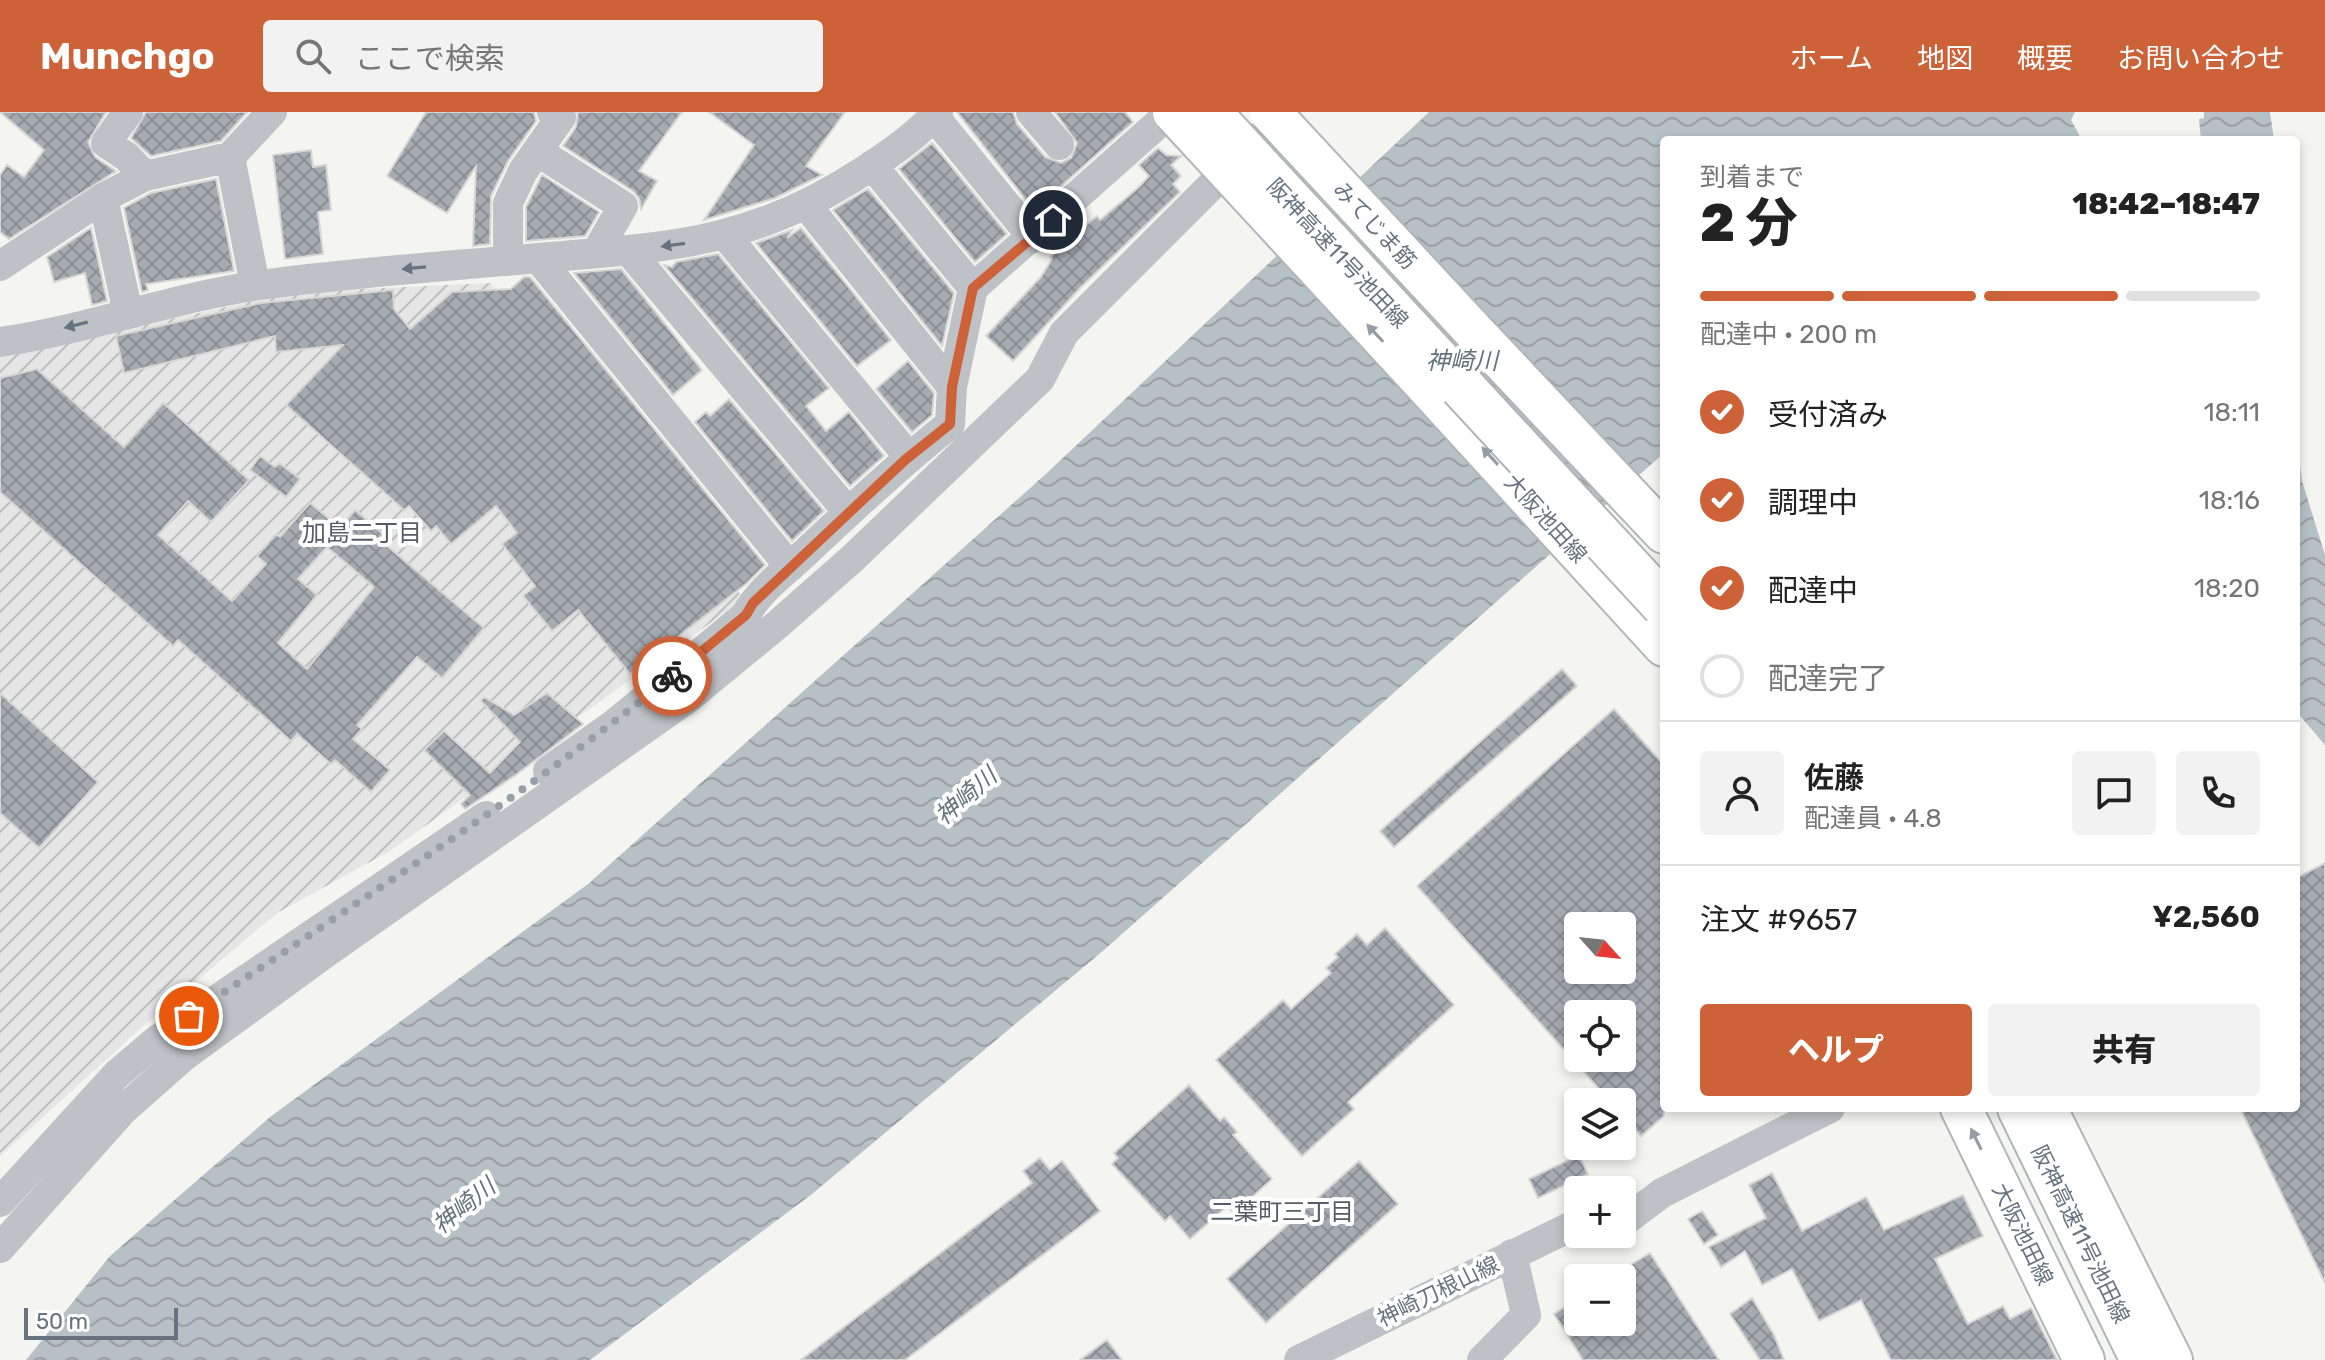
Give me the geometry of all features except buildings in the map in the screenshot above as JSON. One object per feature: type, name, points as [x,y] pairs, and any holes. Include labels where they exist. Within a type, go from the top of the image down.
[{"type":"highway","name":"阪神高速11号池田線","points":[[1208,112],[1629,595]]},
{"type":"highway","name":"阪神高速11号池田線","points":[[1243,112],[1660,564]]},
{"type":"highway","name":"阪神高速11号池田線","points":[[1993,1112],[2114,1360]]},
{"type":"highway","name":"阪神高速11号池田線","points":[[2022,1112],[2143,1360]]},
{"type":"main road","name":"みてじま筋","points":[[1270,112],[1660,529]]},
{"type":"main road","name":"大阪池田線","points":[[1162,115],[1629,595],[1660,640]]},
{"type":"main road","name":"大阪池田線","points":[[1963,1112],[2084,1360]]},
{"type":"main road","points":[[2048,1112],[2172,1360]]},
{"type":"street","points":[[128,112],[106,143],[127,157],[145,176]]},
{"type":"street","points":[[0,266],[103,198],[145,176],[230,157],[272,112]]},
{"type":"street","points":[[508,261],[508,203],[537,151],[561,117],[552,112]]},
{"type":"street","points":[[1031,112],[1059,145]]},
{"type":"street","points":[[0,1248],[123,1110],[183,1057],[687,699],[853,558],[1040,379],[1064,333],[1129,272],[1216,178],[1285,112]]},
{"type":"street","points":[[0,342],[255,285],[629,251],[726,236],[807,206],[872,165],[936,114],[1033,238]]},
{"type":"street","points":[[0,1202],[116,1075],[150,1046],[189,1016],[456,837],[613,725],[746,615],[753,603],[848,512],[950,424],[952,387],[973,288],[1033,238],[1162,115],[1216,178]]},
{"type":"street","points":[[537,151],[623,206],[596,253]]},
{"type":"street","points":[[230,157],[255,285]]},
{"type":"street","points":[[872,165],[973,288]]},
{"type":"street","points":[[103,198],[128,313]]},
{"type":"street","points":[[807,206],[952,387]]},
{"type":"street","points":[[726,236],[909,457]]},
{"type":"street","points":[[629,251],[848,512]]},
{"type":"street","points":[[538,258],[790,567]]},
{"type":"street","points":[[1636,1212],[1662,1193],[1822,1112]]},
{"type":"street","points":[[1636,1199],[1662,1193]]},
{"type":"street","name":"神崎刀根山線","points":[[1344,1360],[1514,1264],[1564,1232]]},
{"type":"street","name":"神崎刀根山線","points":[[1299,1360],[1514,1264],[1564,1247]]},
{"type":"street","points":[[1482,1360],[1526,1315],[1514,1264]]},
{"type":"shaded area","points":[[490,283],[744,599],[390,851],[277,913],[149,1021],[0,1156],[0,356],[295,292]]},
{"type":"water","name":"神崎川","points":[[1429,112],[2075,112],[2071,120],[2080,136],[1660,136],[1660,457],[1104,950],[812,1194],[590,1360],[26,1360],[110,1256],[270,1117],[588,884],[1048,472]]},
{"type":"water","points":[[2204,112],[2270,112],[2273,136],[2201,136],[2199,119],[2204,118]]},
{"type":"water","points":[[2300,465],[2302,481],[2325,555],[2325,745],[2300,716]]},
{"type":"way so far","points":[[189,1016],[456,837],[613,725],[672,676]]},
{"type":"district","name":"加島二丁目","points":[[362,533]]},
{"type":"district","name":"二葉町三丁目","points":[[1282,1212]]},
{"type":"route","points":[[672,676],[746,615],[753,603],[829,531],[905,460],[950,424],[952,387],[973,288],[1053,220]]}]
